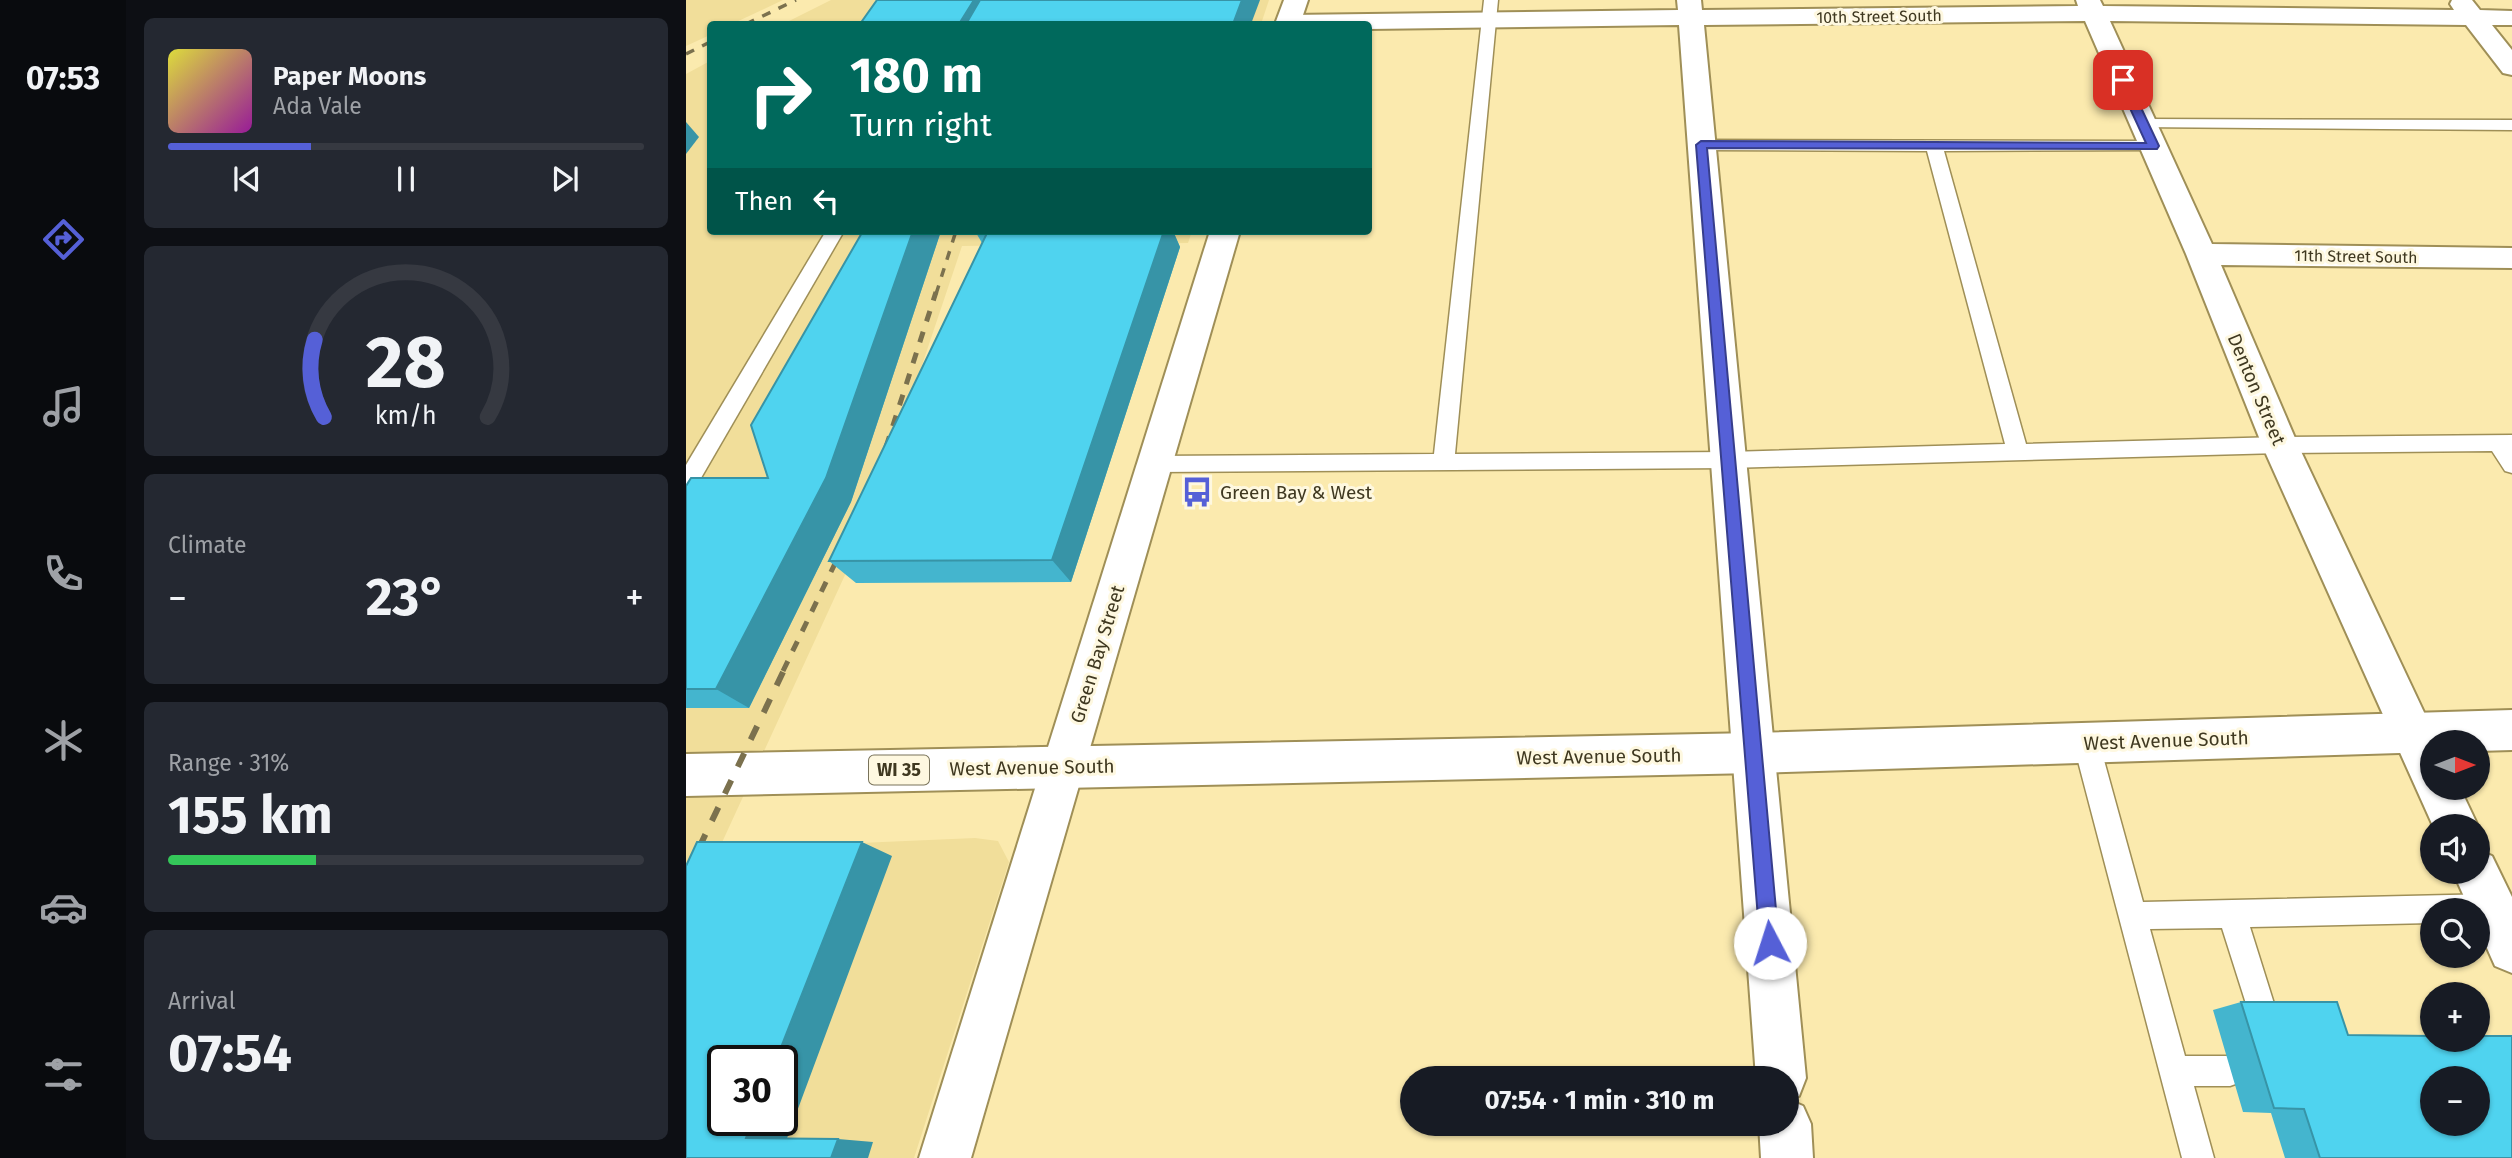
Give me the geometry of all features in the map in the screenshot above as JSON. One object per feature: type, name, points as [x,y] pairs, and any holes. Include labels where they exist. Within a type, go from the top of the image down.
[{"type":"street","name":"10th Street South","points":[[1291,16],[1490,10],[2091,7],[2466,9],[2512,18]]},
{"type":"street","name":"Denton Street","points":[[2091,7],[2201,254],[2280,445],[2420,749]]},
{"type":"street","points":[[2466,9],[2512,67]]},
{"type":"street","points":[[1689,10],[1780,1066]]},
{"type":"street","name":"Green Bay Street","points":[[946,1158],[1224,235]]},
{"type":"street","name":"11th Street South","points":[[2201,254],[2512,258]]},
{"type":"street","name":"West Avenue South","points":[[686,775],[1754,753],[2512,730]]},
{"type":"street","points":[[1786,1136],[1787,1158]]},
{"type":"lane","points":[[1444,462],[1490,10]]},
{"type":"lane","points":[[1701,145],[1934,146],[2148,135],[2512,125]]},
{"type":"lane","points":[[1934,146],[2018,452]]},
{"type":"lane","points":[[686,484],[833,235]]},
{"type":"lane","points":[[1155,464],[1729,460],[2280,445],[2505,443],[2512,465]]},
{"type":"lane","points":[[2086,742],[2199,1158]]},
{"type":"lane","points":[[2133,916],[2494,909]]},
{"type":"lane","points":[[2232,915],[2262,1010]]},
{"type":"lane","points":[[2175,1071],[2230,1071]]},
{"type":"shaded area","points":[[686,0],[783,0],[738,21],[707,21],[707,36],[686,46]]},
{"type":"shaded area","points":[[831,0],[1269,0],[1262,21],[789,21]]},
{"type":"shaded area","points":[[707,63],[707,235],[1191,235],[1188,243],[962,246],[879,493],[845,575],[719,849],[975,838],[998,841],[1009,862],[914,1158],[686,1158],[686,74]]},
{"type":"building","points":[[877,0],[974,0],[961,21],[862,21]]},
{"type":"building","points":[[980,0],[1242,0],[1234,21],[968,21]]},
{"type":"building","points":[[861,235],[912,235],[826,478],[716,689],[686,689],[686,486],[691,478],[768,478],[751,425]]},
{"type":"building","points":[[986,235],[1163,235],[1052,560],[829,561]]},
{"type":"building","points":[[697,842],[862,842],[782,1045],[707,1045],[707,1136],[838,1139],[831,1158],[686,1158],[686,866]]},
{"type":"building","points":[[2241,1002],[2337,1002],[2348,1035],[2420,1036],[2420,1052],[2490,1052],[2490,1036],[2512,1036],[2512,1158],[2320,1158],[2304,1109],[2274,1108]]},
{"type":"railway","points":[[752,21],[796,0]]},
{"type":"railway","points":[[686,54],[707,44]]},
{"type":"railway","points":[[936,294],[955,235]]},
{"type":"railway","points":[[886,447],[936,292]]},
{"type":"railway","points":[[783,671],[843,547]]},
{"type":"railway","points":[[686,875],[784,670]]},
{"type":"place","name":"Green Bay & West","points":[[1197,492]]},
{"type":"route","points":[[1770,943],[1701,145],[2153,146],[2123,80]]}]
